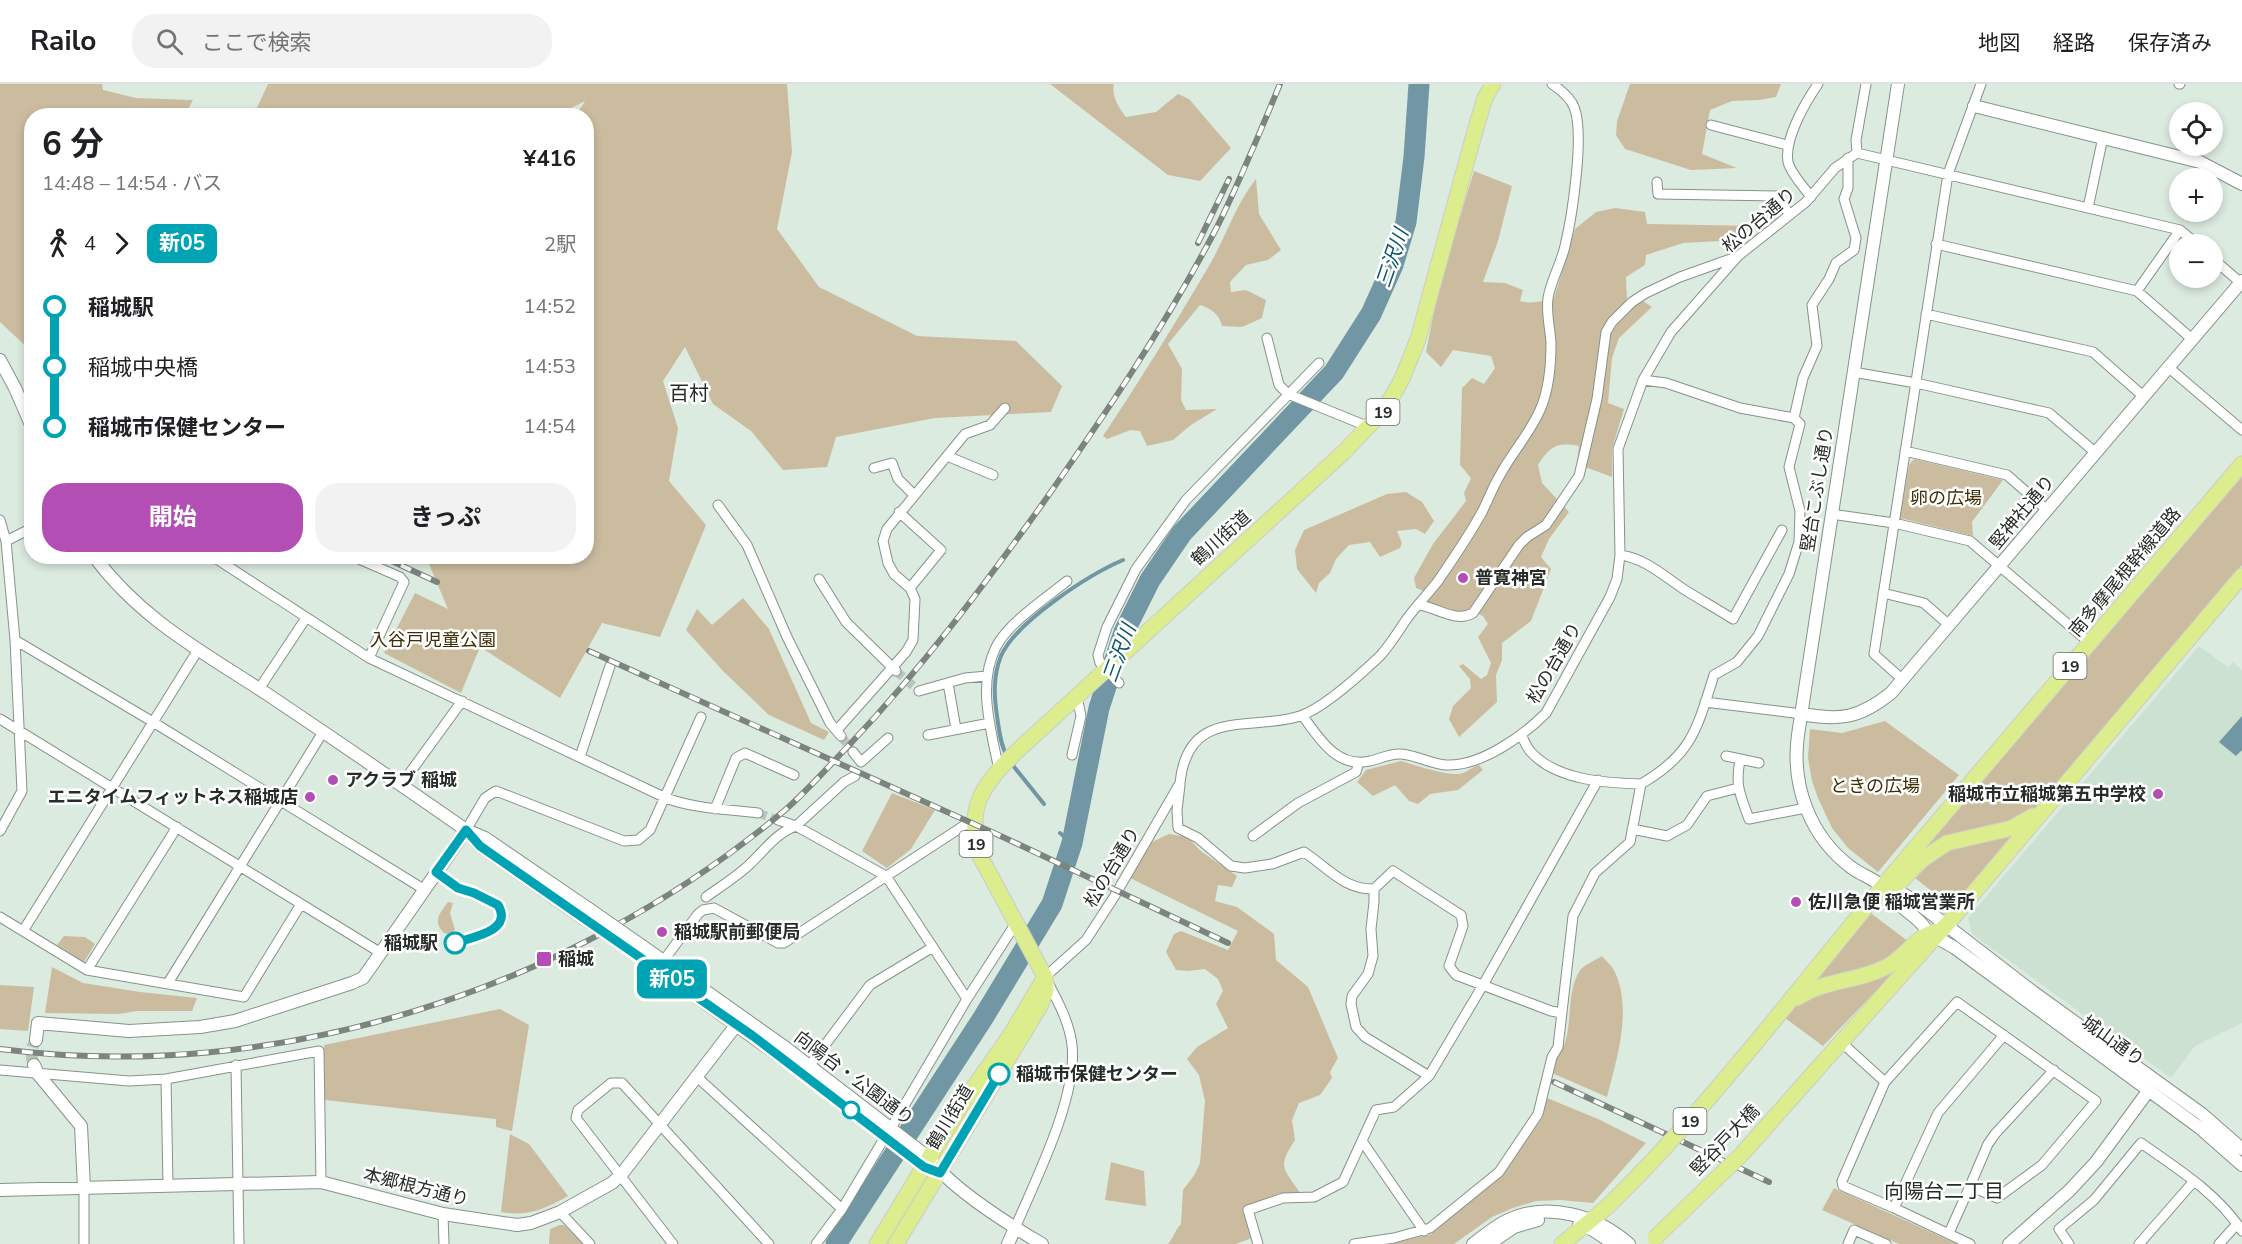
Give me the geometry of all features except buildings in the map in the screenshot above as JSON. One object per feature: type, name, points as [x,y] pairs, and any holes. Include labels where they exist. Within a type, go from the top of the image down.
[{"type":"main road","name":"鶴川街道","points":[[896,1244],[1040,1006],[1046,990],[1045,977],[980,856],[975,841],[974,819],[983,791],[1001,767],[1077,697],[1103,666],[1129,648],[1369,427],[1385,409],[1402,379],[1418,339],[1475,131],[1485,98],[1493,84]]},
{"type":"main road","name":"南多摩尾根幹線道路","points":[[1891,889],[2090,643],[2242,464]]},
{"type":"main road","points":[[1841,1042],[1941,931],[2242,576]]},
{"type":"main road","points":[[1891,889],[1923,859],[1947,843],[2012,828],[2033,817],[2048,805]]},
{"type":"main road","name":"19","points":[[1783,1010],[1865,908],[1891,889]]},
{"type":"main road","points":[[1783,1010],[1811,990],[1865,976],[1889,966],[1941,931]]},
{"type":"main road","name":"鶴川街道","points":[[877,1244],[960,1107],[1011,1034],[1045,977]]},
{"type":"main road","name":"竪谷戸大橋","points":[[1596,1217],[1650,1165],[1783,1010]]},
{"type":"main road","name":"竪谷戸大橋","points":[[1651,1241],[1742,1154],[1841,1042]]},
{"type":"main road","name":"19","points":[[1562,1244],[1596,1217]]},
{"type":"street","points":[[1811,197],[1789,164],[1787,146],[1818,84]]},
{"type":"street","points":[[1794,418],[1803,378],[1817,346],[1812,305],[1829,279],[1836,263],[1854,250],[1856,238],[1844,199],[1848,188],[1866,84]]},
{"type":"street","name":"竪台こぶし通り","points":[[1891,889],[1853,868],[1826,845],[1806,808],[1800,790],[1796,745],[1898,84]]},
{"type":"street","points":[[1903,680],[1874,654],[1948,174],[1981,84]]},
{"type":"street","points":[[1253,836],[1298,803],[1356,772],[1359,762],[1349,761],[1333,753],[1302,715],[1323,703],[1381,655],[1408,617],[1420,605],[1482,512],[1499,476],[1541,409],[1550,359],[1551,340],[1547,321],[1548,295],[1565,247],[1573,203],[1577,155],[1578,127],[1574,108],[1565,94],[1554,85]]},
{"type":"street","points":[[1974,106],[2200,162],[2242,184]]},
{"type":"street","points":[[1711,125],[1787,146]]},
{"type":"street","points":[[2088,208],[2103,137]]},
{"type":"street","points":[[1852,156],[1948,174],[2180,230],[2185,234]]},
{"type":"street","name":"松の台通り","points":[[1359,762],[1369,762],[1395,754],[1443,765],[1464,764],[1485,757],[1521,735],[1546,713],[1610,597],[1617,579],[1620,555],[1618,449],[1643,380],[1671,333],[1738,256],[1811,197],[1835,168],[1852,156]]},
{"type":"street","points":[[1657,182],[1658,194],[1777,196],[1790,215]]},
{"type":"street","points":[[2137,291],[2180,230]]},
{"type":"street","points":[[1936,244],[2137,291],[2192,339]]},
{"type":"street","points":[[1420,605],[1457,618],[1466,618],[1473,613],[1519,545],[1546,525],[1568,494],[1579,476],[1597,399],[1606,332],[1620,313],[1646,293],[1680,277],[1738,256]]},
{"type":"street","points":[[2223,267],[2241,282]]},
{"type":"street","name":"竪神社通り","points":[[1802,714],[1823,718],[1842,718],[1861,713],[1883,699],[1903,680],[2241,282]]},
{"type":"street","points":[[1926,314],[2092,352],[2144,396]]},
{"type":"street","points":[[1267,338],[1279,385],[1290,396],[1369,427]]},
{"type":"street","points":[[0,360],[24,409]]},
{"type":"street","points":[[1118,682],[1103,666],[1098,655],[1107,627],[1136,569],[1186,500],[1290,396],[1319,363]]},
{"type":"street","points":[[2168,367],[2242,430]]},
{"type":"street","points":[[1853,372],[1916,382],[2049,413],[2096,453]]},
{"type":"street","points":[[1521,735],[1530,750],[1546,764],[1573,775],[1641,784],[1679,757],[1698,728],[1714,675],[1737,662],[1758,636],[1789,574],[1799,542],[1800,511],[1789,467],[1800,424],[1794,418],[1740,408],[1666,383],[1643,380]]},
{"type":"street","points":[[718,505],[747,545],[792,648],[830,723],[839,733],[894,669],[913,640],[915,599],[910,588],[894,574],[888,563],[883,541],[887,529],[966,434],[990,425],[1005,408]]},
{"type":"street","points":[[1905,451],[2007,475],[2047,510]]},
{"type":"street","points":[[947,456],[993,476]]},
{"type":"street","points":[[874,468],[892,463],[898,479],[914,495]]},
{"type":"street","points":[[899,512],[941,550],[910,588]]},
{"type":"street","points":[[1831,514],[1894,523],[1970,540],[2090,643]]},
{"type":"street","points":[[0,520],[6,541],[15,640],[22,791],[0,831]]},
{"type":"street","points":[[1620,555],[1631,557],[1672,580],[1733,619],[1782,530]]},
{"type":"street","points":[[6,541],[24,532]]},
{"type":"street","name":"向陽台・公園通り","points":[[101,564],[144,612],[401,785],[466,830],[480,846],[638,949],[736,1024],[806,1069]]},
{"type":"street","points":[[224,564],[369,658],[666,798],[715,809],[758,813]]},
{"type":"street","points":[[369,658],[404,582],[400,577],[370,564]]},
{"type":"street","points":[[819,579],[846,622],[894,669]]},
{"type":"street","points":[[1001,767],[990,723],[987,676],[996,646],[1039,603],[1067,581]]},
{"type":"street","points":[[1883,593],[1924,603],[1949,625]]},
{"type":"street","points":[[259,689],[306,618]]},
{"type":"street","points":[[15,640],[281,800],[424,890]]},
{"type":"street","points":[[23,931],[198,650]]},
{"type":"street","points":[[579,757],[610,666]]},
{"type":"street","points":[[919,691],[965,678],[987,676]]},
{"type":"street","points":[[948,683],[956,729]]},
{"type":"street","points":[[1072,755],[1081,716],[1077,697]]},
{"type":"street","points":[[401,785],[462,701]]},
{"type":"street","points":[[1705,702],[1802,714]]},
{"type":"street","name":"松の台通り","points":[[1045,977],[1086,940],[1114,897],[1180,783],[1181,771],[1190,751],[1202,736],[1239,723],[1284,720],[1302,715]]},
{"type":"street","points":[[36,1040],[38,1023],[129,1031],[235,1021],[345,983],[368,971],[466,830],[485,798],[496,791],[631,842],[638,840],[650,830],[701,717]]},
{"type":"street","points":[[0,719],[381,953]]},
{"type":"street","points":[[928,735],[990,723]]},
{"type":"street","points":[[168,984],[323,732]]},
{"type":"street","points":[[853,752],[861,762],[888,738]]},
{"type":"street","points":[[715,809],[736,758],[745,753],[794,775]]},
{"type":"street","points":[[1726,756],[1760,763]]},
{"type":"street","points":[[1740,760],[1738,788],[1749,819],[1806,808]]},
{"type":"street","points":[[706,897],[748,867],[769,843],[796,826],[844,782],[855,776]]},
{"type":"street","points":[[1258,1244],[1248,1210],[1283,1198],[1314,1197],[1343,1182],[1376,1110],[1394,1107],[1429,1076],[1598,780]]},
{"type":"street","points":[[1180,783],[1178,828],[1198,838],[1231,866],[1245,868],[1272,864],[1304,852],[1350,885],[1364,889],[1374,889],[1393,871],[1461,915],[1463,926],[1449,966],[1456,975],[1551,1011],[1562,1013]]},
{"type":"street","points":[[1354,1244],[1394,1238],[1430,1228],[1498,1172],[1538,1114],[1552,1057],[1558,1047],[1573,916],[1595,873],[1630,842],[1641,784]]},
{"type":"street","points":[[1632,829],[1667,836],[1687,825],[1707,796],[1738,788]]},
{"type":"street","points":[[664,960],[703,910],[714,908],[778,943],[784,943],[974,819]]},
{"type":"street","points":[[778,820],[796,826],[886,876],[967,999]]},
{"type":"street","points":[[87,970],[177,827]]},
{"type":"street","points":[[1826,845],[1833,855],[1915,901],[1941,931],[1998,974],[2006,985]]},
{"type":"street","points":[[1374,889],[1371,929],[1373,956],[1368,974],[1352,996],[1351,1004],[1356,1028],[1365,1037],[1429,1076]]},
{"type":"street","points":[[1891,889],[1906,919],[1941,931]]},
{"type":"street","points":[[0,917],[87,970],[244,997],[301,904]]},
{"type":"street","points":[[816,1244],[891,1135],[967,999],[1018,926]]},
{"type":"street","name":"城山通り","points":[[1941,931],[2006,985],[2200,1128],[2242,1165]]},
{"type":"street","name":"城山通り","points":[[1941,931],[2202,1114],[2242,1149]]},
{"type":"street","points":[[806,1069],[870,985],[933,946]]},
{"type":"street","name":"向陽台・公園通り","points":[[638,949],[664,960],[926,1163],[1015,1228],[1042,1244]]},
{"type":"street","points":[[1008,1244],[1061,1114],[1072,1076],[1068,1026],[1045,977]]},
{"type":"street","points":[[1970,1186],[1997,1198],[2042,1165],[2096,1101],[1957,1002],[1885,1083],[1842,1181],[1843,1186],[1970,1244]]},
{"type":"street","name":"本郷根方通り","points":[[0,1190],[321,1182],[443,1214],[517,1225],[531,1223],[560,1212],[612,1183],[621,1175],[736,1024]]},
{"type":"street","points":[[1894,1208],[1938,1113],[2004,1035]]},
{"type":"street","points":[[1841,1042],[1885,1083]]},
{"type":"street","points":[[0,1070],[36,1070],[129,1081],[166,1079],[319,1051],[321,1182]]},
{"type":"street","points":[[236,1065],[239,1244]]},
{"type":"street","points":[[36,1070],[81,1126],[84,1244]]},
{"type":"street","points":[[1949,1233],[1988,1144],[2054,1070]]},
{"type":"street","points":[[697,1077],[842,1209]]},
{"type":"street","points":[[166,1079],[168,1186]]},
{"type":"street","points":[[673,1244],[576,1118],[578,1110],[611,1083],[622,1083],[769,1244]]},
{"type":"street","points":[[2009,1244],[2069,1191],[2096,1162],[2149,1090]]},
{"type":"street","points":[[1362,1141],[1424,1231]]},
{"type":"street","points":[[2068,1244],[2059,1229],[2094,1200],[2141,1143],[2194,1181],[2223,1207],[2240,1228],[2219,1244]]},
{"type":"street","points":[[2139,1244],[2194,1181]]},
{"type":"street","points":[[560,1212],[590,1244]]},
{"type":"street","points":[[1473,1244],[1509,1220],[1538,1212],[1562,1216],[1596,1217],[1629,1244]]},
{"type":"street","points":[[443,1214],[444,1244]]},
{"type":"street","points":[[1489,1244],[1505,1232],[1525,1223],[1562,1216]]},
{"type":"street","points":[[1596,1217],[1614,1244]]},
{"type":"street","points":[[1848,1244],[1854,1230],[1886,1244]]},
{"type":"shaded area","name":"稲城市立稲城第五中学校","points":[[2199,646],[2228,667],[2233,662],[2242,670],[2242,1023],[2195,1046],[2171,1078],[1972,934],[1968,918]]},
{"type":"green space","points":[[0,84],[102,84],[103,90],[136,98],[193,100],[189,108],[24,108],[24,344],[0,322]]},
{"type":"green space","name":"入谷戸児童公園","points":[[268,84],[787,84],[792,152],[777,229],[819,287],[917,336],[1016,341],[1062,386],[1051,412],[935,418],[836,437],[827,467],[783,470],[751,431],[713,404],[685,347],[663,381],[678,428],[669,481],[706,525],[660,637],[602,623],[560,698],[480,647],[461,693],[384,653],[415,593],[448,609],[429,564],[594,564],[594,108],[580,108],[585,101],[571,108],[257,108]]},
{"type":"green space","points":[[1050,84],[1114,84],[1118,106],[1126,117],[1156,112],[1178,94],[1189,99],[1231,148],[1200,181],[1168,175]]},
{"type":"green space","points":[[1630,84],[1781,84],[1776,97],[1732,101],[1710,110],[1702,154],[1737,168],[1691,170],[1625,149],[1616,135],[1617,121]]},
{"type":"green space","points":[[1474,171],[1512,186],[1498,241],[1483,282],[1505,283],[1523,290],[1520,301],[1524,302],[1553,301],[1575,229],[1596,212],[1615,208],[1645,212],[1647,224],[1760,226],[1744,234],[1730,234],[1722,241],[1683,243],[1646,255],[1645,265],[1626,277],[1627,301],[1631,309],[1643,301],[1652,307],[1619,338],[1612,358],[1608,403],[1624,409],[1612,449],[1612,477],[1577,464],[1579,446],[1555,447],[1546,453],[1538,465],[1542,483],[1569,512],[1549,539],[1541,557],[1551,569],[1531,621],[1502,643],[1502,660],[1496,675],[1497,702],[1459,737],[1449,719],[1453,706],[1471,688],[1470,679],[1459,666],[1463,664],[1481,679],[1487,675],[1491,663],[1478,637],[1488,624],[1483,616],[1472,611],[1459,615],[1426,603],[1431,594],[1416,588],[1414,578],[1433,544],[1466,501],[1464,493],[1471,478],[1460,465],[1462,388],[1472,378],[1484,384],[1495,368],[1491,356],[1453,350],[1441,367],[1426,352],[1439,286]]},
{"type":"green space","points":[[1256,179],[1259,214],[1281,250],[1268,260],[1246,265],[1230,282],[1231,292],[1246,290],[1266,300],[1262,318],[1242,327],[1222,326],[1214,312],[1200,305],[1168,344],[1182,369],[1181,400],[1186,410],[1217,409],[1191,425],[1173,440],[1147,446],[1140,431],[1131,430],[1107,439],[1103,436],[1197,286],[1231,220]]},
{"type":"green space","name":"卵の広場","points":[[1914,459],[2003,480],[1972,522],[1973,536],[1900,518],[1909,465]]},
{"type":"green space","points":[[2242,477],[2242,565],[2035,808],[2017,819],[1914,859]]},
{"type":"green space","points":[[1406,492],[1422,502],[1434,521],[1425,534],[1416,529],[1397,531],[1402,543],[1400,548],[1380,557],[1370,542],[1349,545],[1336,559],[1330,573],[1319,583],[1316,593],[1297,569],[1295,550],[1304,530],[1387,494]]},
{"type":"green space","points":[[743,598],[769,629],[811,723],[829,732],[824,740],[769,715],[723,671],[686,630],[697,609],[712,625]]},
{"type":"green space","name":"ときの広場","points":[[1885,721],[1959,775],[1878,872],[1848,848],[1832,828],[1812,781],[1808,758],[1810,729],[1842,733]]},
{"type":"green space","points":[[1401,761],[1451,774],[1463,773],[1479,765],[1483,770],[1458,790],[1430,794],[1418,804],[1409,801],[1395,785],[1373,796],[1357,782],[1366,770]]},
{"type":"green space","points":[[892,793],[935,810],[911,849],[887,868],[862,851]]},
{"type":"green space","points":[[1169,834],[1187,837],[1202,852],[1237,876],[1232,887],[1218,885],[1215,901],[1237,907],[1274,934],[1276,960],[1308,987],[1338,1058],[1330,1072],[1332,1078],[1320,1095],[1299,1103],[1292,1120],[1295,1140],[1286,1156],[1284,1167],[1300,1193],[1280,1193],[1244,1207],[1252,1238],[1236,1244],[1168,1244],[1181,1224],[1183,1190],[1200,1163],[1205,1101],[1199,1075],[1187,1059],[1197,1047],[1228,1028],[1216,1004],[1223,991],[1218,979],[1205,969],[1176,970],[1166,952],[1174,934],[1181,931],[1228,950],[1238,931],[1130,878],[1152,842]]},
{"type":"green space","points":[[2015,834],[1953,908],[1915,878],[1935,857],[1960,846]]},
{"type":"green space","points":[[448,902],[453,903],[450,913],[455,930],[451,935],[444,933],[438,925],[438,917]]},
{"type":"green space","points":[[1868,911],[1909,942],[1891,958],[1869,969],[1809,984]]},
{"type":"green space","points":[[64,936],[85,937],[95,944],[84,962],[57,945]]},
{"type":"green space","points":[[1602,956],[1614,970],[1620,985],[1623,1017],[1619,1050],[1607,1097],[1552,1073],[1566,1039],[1572,994],[1577,977],[1583,967]]},
{"type":"green space","points":[[1902,964],[1823,1046],[1785,1018],[1798,1004],[1814,994]]},
{"type":"green space","points":[[52,967],[83,983],[197,998],[192,1011],[137,1011],[118,1014],[45,1013]]},
{"type":"green space","points":[[0,985],[34,987],[28,1031],[0,1029]]},
{"type":"green space","points":[[500,1009],[529,1025],[512,1131],[496,1127],[496,1119],[325,1100],[324,1045]]},
{"type":"green space","points":[[1547,1098],[1598,1119],[1646,1143],[1593,1203],[1560,1200],[1536,1201],[1492,1217],[1454,1244],[1391,1244],[1431,1234],[1502,1175],[1542,1118]]},
{"type":"green space","points":[[510,1134],[529,1144],[568,1196],[528,1213],[501,1212]]},
{"type":"green space","points":[[1111,1162],[1144,1171],[1146,1206],[1105,1200]]},
{"type":"green space","points":[[1834,1188],[1957,1244],[1899,1244],[1822,1210]]},
{"type":"green space","points":[[564,1225],[584,1244],[549,1244],[550,1229]]},
{"type":"water","points":[[2242,716],[2242,750],[2236,756],[2219,742]]},
{"type":"waterway","name":"三沢川","points":[[836,1244],[983,1018],[1052,904],[1072,843],[1099,708],[1124,632],[1150,580],[1182,533],[1334,372],[1371,314],[1393,265],[1406,222],[1414,157],[1419,84]]},
{"type":"waterway","points":[[1007,756],[1000,736],[995,701],[995,678],[1001,656],[1021,629],[1037,615],[1073,588],[1123,560]]},
{"type":"waterway","points":[[1011,763],[1044,804]]},
{"type":"waterway","points":[[1060,833],[1072,843]]},
{"type":"tunnel","points":[[896,671],[919,691]]},
{"type":"tunnel","points":[[841,736],[853,752]]},
{"type":"tunnel","points":[[758,813],[778,820]]},
{"type":"tunnel","points":[[34,1065],[32,1052],[36,1040]]},
{"type":"railway","points":[[0,1049],[105,1056],[210,1052],[314,1037],[416,1011],[515,974],[610,929],[700,874],[784,811],[877,715],[950,628],[1041,506],[1088,438],[1156,335],[1217,227],[1280,84]]},
{"type":"railway","points":[[1198,243],[1229,179]]},
{"type":"railway","points":[[398,564],[437,582]]},
{"type":"railway","points":[[589,651],[1005,838],[1228,943]]},
{"type":"railway","points":[[1554,1082],[1769,1182]]},
{"type":"bus line","name":"新05","points":[[455,943],[490,931],[500,923],[502,917],[498,905],[458,888],[436,872],[466,830],[480,846],[753,1036],[924,1167],[940,1173],[999,1074]]},
{"type":"place","name":"普寛神宮","points":[[1463,578]]},
{"type":"place","name":"アクラブ 稲城","points":[[333,780]]},
{"type":"place","name":"稲城市立稲城第五中学校","points":[[2158,794]]},
{"type":"place","name":"エニタイムフィットネス稲城店","points":[[310,797]]},
{"type":"place","name":"佐川急便 稲城営業所","points":[[1796,902]]},
{"type":"place","name":"稲城駅前郵便局","points":[[662,932]]},
{"type":"place","name":"稲城駅","points":[[455,943]]},
{"type":"place","name":"稲城","points":[[544,959]]},
{"type":"place","name":"稲城市保健センター","points":[[999,1074]]},
{"type":"district","name":"百村","points":[[689,393]]},
{"type":"district","name":"向陽台二丁目","points":[[1944,1191]]}]
